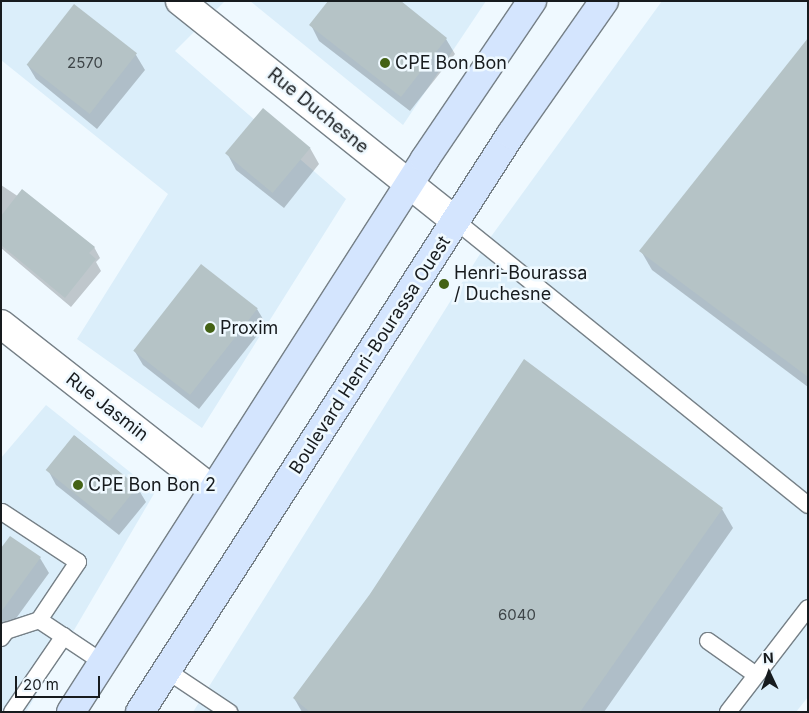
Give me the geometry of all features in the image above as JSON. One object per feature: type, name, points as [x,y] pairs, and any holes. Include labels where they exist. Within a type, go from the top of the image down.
[{"type":"main road","points":[[71,712],[409,184],[532,1]]},
{"type":"main road","name":"Boulevard Henri-Bourassa Ouest","points":[[140,712],[456,221],[604,1]]},
{"type":"street","name":"Rue Duchesne","points":[[180,1],[456,221]]},
{"type":"street","name":"Rue Jasmin","points":[[1,324],[213,490]]},
{"type":"lane","points":[[456,221],[808,505]]},
{"type":"lane","points":[[1,638],[6,631],[39,620],[78,562],[2,512]]},
{"type":"lane","points":[[728,712],[808,608]]},
{"type":"lane","points":[[39,620],[102,662]]},
{"type":"lane","points":[[12,712],[64,636]]},
{"type":"lane","points":[[708,641],[756,675]]},
{"type":"lane","points":[[166,670],[230,712]]},
{"type":"lane","points":[[1,710],[5,712]]},
{"type":"shaded area","points":[[1,1],[225,1],[175,51],[346,199],[202,428],[77,339],[168,194],[1,60]]},
{"type":"shaded area","name":"CPE Bon Bon","points":[[250,1],[486,1],[403,125]]},
{"type":"shaded area","points":[[662,1],[808,1],[808,697],[796,712],[193,712],[490,238]]},
{"type":"shaded area","points":[[46,405],[155,492],[26,712],[1,712],[1,458]]},
{"type":"building","points":[[328,1],[401,1],[447,38],[401,97],[309,25]]},
{"type":"building","points":[[74,4],[137,53],[90,114],[27,65]]},
{"type":"building","points":[[808,38],[808,377],[639,251]]},
{"type":"building","points":[[263,108],[310,148],[273,193],[225,153]]},
{"type":"building","points":[[22,189],[95,247],[89,253],[96,259],[65,298],[1,245],[1,216]]},
{"type":"building","points":[[201,264],[258,308],[190,395],[133,351]]},
{"type":"building","points":[[524,359],[723,508],[580,712],[310,712],[293,698],[370,594]]},
{"type":"building","points":[[74,435],[138,487],[109,522],[46,470]]},
{"type":"building","points":[[10,536],[41,557],[1,612],[1,548]]},
{"type":"place","name":"CPE Bon Bon","points":[[385,63]]},
{"type":"place","name":"Henri-Bourassa / Duchesne","points":[[444,284]]},
{"type":"place","name":"Proxim","points":[[210,328]]},
{"type":"place","name":"CPE Bon Bon 2","points":[[78,485]]}]
